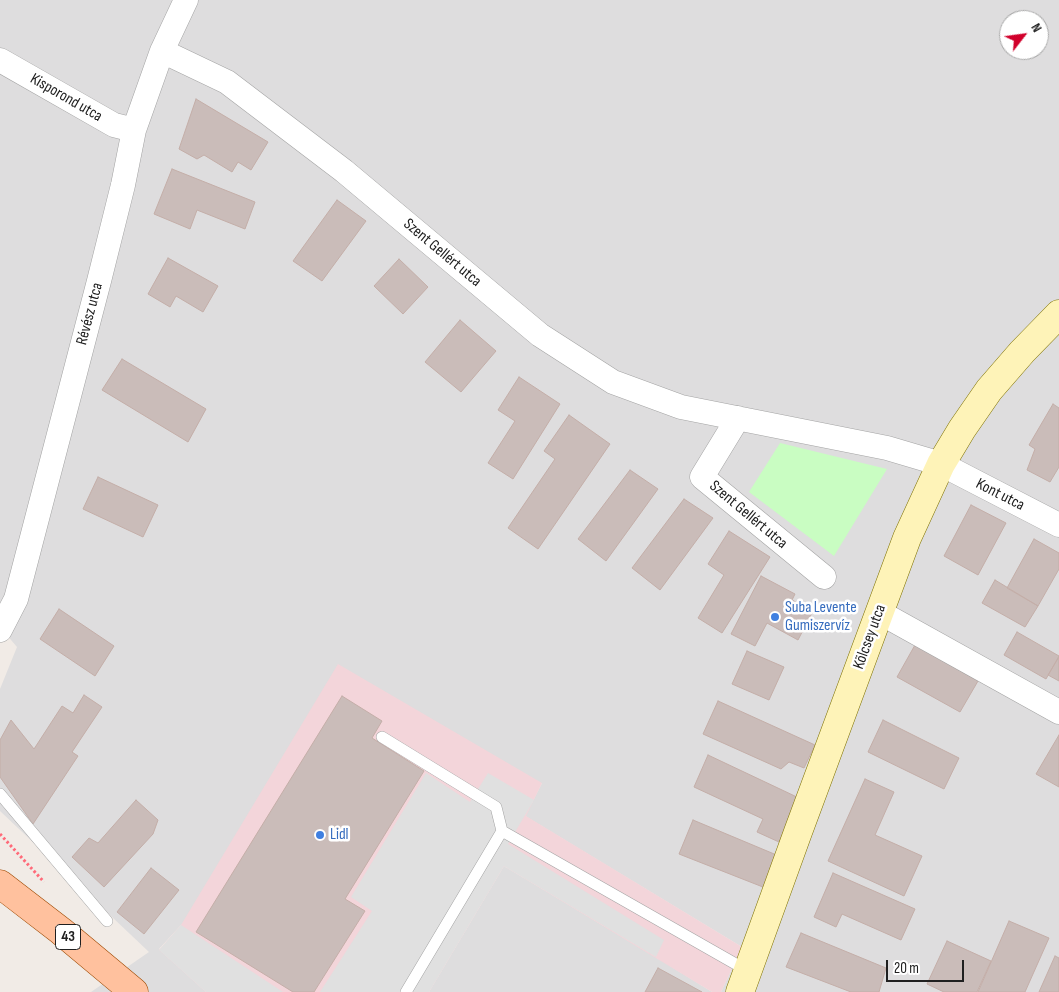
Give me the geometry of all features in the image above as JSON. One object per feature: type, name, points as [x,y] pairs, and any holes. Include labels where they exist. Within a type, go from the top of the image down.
[{"type":"main road","name":"Kölcsey utca","points":[[744,981],[907,538],[941,464],[989,390],[1059,314]]},
{"type":"main road","name":"43","points":[[0,884],[61,931],[134,992]]},
{"type":"street","name":"Révész utca","points":[[0,630],[16,599],[102,271],[134,130],[162,51],[186,0]]},
{"type":"street","name":"Szent Gellért utca","points":[[162,51],[227,82],[344,172],[540,335],[614,382],[681,407],[887,448],[941,464]]},
{"type":"street","name":"Kisporond utca","points":[[0,60],[114,125],[134,130]]},
{"type":"street","name":"Szent Gellért utca","points":[[738,418],[702,477],[824,577]]},
{"type":"street","name":"Kont utca","points":[[941,464],[1059,525]]},
{"type":"street","points":[[879,612],[1059,712]]},
{"type":"lane","points":[[382,737],[496,807],[502,831],[744,981]]},
{"type":"lane","points":[[0,794],[107,921]]},
{"type":"lane","points":[[406,992],[502,831]]},
{"type":"shaded area","points":[[0,0],[1059,0],[1059,992],[721,992],[742,947],[525,816],[542,783],[181,925],[159,949],[206,992],[91,992],[149,952],[0,811],[0,689],[17,647],[0,627]]},
{"type":"shaded area","points":[[338,664],[542,783],[526,816],[742,947],[721,992],[712,992],[504,866],[429,992],[206,992],[159,950],[181,925]]},
{"type":"shaded area","points":[[426,773],[470,802],[488,773],[534,800],[508,844],[664,940],[656,957],[504,866],[429,992],[320,992],[372,911],[351,897]]},
{"type":"shaded area","points":[[504,866],[656,957],[712,992],[429,992]]},
{"type":"shaded area","points":[[181,925],[283,992],[206,992],[159,950]]},
{"type":"green space","points":[[780,443],[887,469],[834,556],[749,492]]},
{"type":"building","points":[[196,99],[268,142],[251,170],[238,162],[232,172],[204,155],[197,159],[179,149]]},
{"type":"building","points":[[172,169],[255,202],[245,229],[197,210],[190,229],[154,214]]},
{"type":"building","points":[[337,200],[366,221],[322,281],[293,261]]},
{"type":"building","points":[[168,258],[218,286],[203,312],[176,296],[170,307],[148,294]]},
{"type":"building","points":[[399,259],[428,287],[403,314],[374,286]]},
{"type":"building","points":[[460,320],[496,351],[461,392],[425,362]]},
{"type":"building","points":[[122,359],[206,409],[188,442],[102,390]]},
{"type":"building","points":[[519,377],[560,404],[513,479],[488,463],[515,421],[498,410]]},
{"type":"building","points":[[1053,404],[1059,408],[1059,467],[1050,482],[1027,470],[1035,449],[1029,445]]},
{"type":"building","points":[[569,415],[610,444],[538,549],[508,528],[555,459],[544,451]]},
{"type":"building","points":[[630,470],[658,489],[606,561],[578,539]]},
{"type":"building","points":[[98,477],[158,505],[143,537],[83,509]]},
{"type":"building","points":[[684,499],[713,518],[660,590],[632,568]]},
{"type":"building","points":[[971,505],[1006,523],[978,575],[944,556]]},
{"type":"building","points":[[729,531],[770,557],[722,633],[698,618],[724,575],[708,564]]},
{"type":"building","points":[[1034,539],[1059,553],[1059,569],[1038,606],[1007,588]]},
{"type":"building","name":"Suba Levente Gumiszervíz","points":[[761,576],[795,594],[792,600],[813,611],[798,640],[767,623],[755,646],[731,634]]},
{"type":"building","points":[[995,580],[1038,606],[1025,627],[982,603]]},
{"type":"building","points":[[59,609],[114,646],[95,676],[40,639]]},
{"type":"building","points":[[1017,632],[1059,656],[1046,679],[1004,655]]},
{"type":"building","points":[[915,645],[978,681],[960,712],[897,677]]},
{"type":"building","points":[[747,651],[784,667],[769,700],[732,684]]},
{"type":"building","points":[[1059,657],[1059,681],[1048,675]]},
{"type":"building","points":[[84,695],[102,707],[72,752],[78,756],[33,824],[0,777],[0,740],[11,720],[34,749],[62,706],[73,713]]},
{"type":"building","name":"Lidl","points":[[342,696],[382,721],[372,738],[424,771],[345,899],[365,911],[314,992],[293,992],[196,932]]},
{"type":"building","points":[[718,701],[815,745],[804,768],[789,762],[781,769],[703,734]]},
{"type":"building","points":[[883,720],[959,758],[944,789],[868,752]]},
{"type":"building","points":[[1059,735],[1059,787],[1036,774]]},
{"type":"building","points":[[708,755],[799,798],[779,842],[757,832],[763,819],[694,787]]},
{"type":"building","points":[[865,779],[894,792],[875,835],[922,856],[904,896],[828,861]]},
{"type":"building","points":[[136,800],[158,820],[153,834],[104,887],[72,857],[89,838],[98,843]]},
{"type":"building","points":[[693,820],[779,856],[768,889],[679,854]]},
{"type":"building","points":[[151,868],[179,890],[144,934],[117,912]]},
{"type":"building","points":[[833,873],[915,909],[901,940],[842,914],[836,927],[814,917]]},
{"type":"building","points":[[1009,921],[1049,938],[1025,992],[978,992]]},
{"type":"building","points":[[801,933],[886,968],[879,992],[851,992],[786,967]]},
{"type":"building","points":[[947,941],[991,961],[977,992],[944,992],[927,984]]},
{"type":"building","points":[[1055,956],[1059,958],[1059,992],[1039,992]]},
{"type":"building","points":[[658,968],[702,992],[645,992]]},
{"type":"place","name":"Suba Levente Gumiszervíz","points":[[775,617]]},
{"type":"place","name":"Lidl","points":[[320,835]]}]
